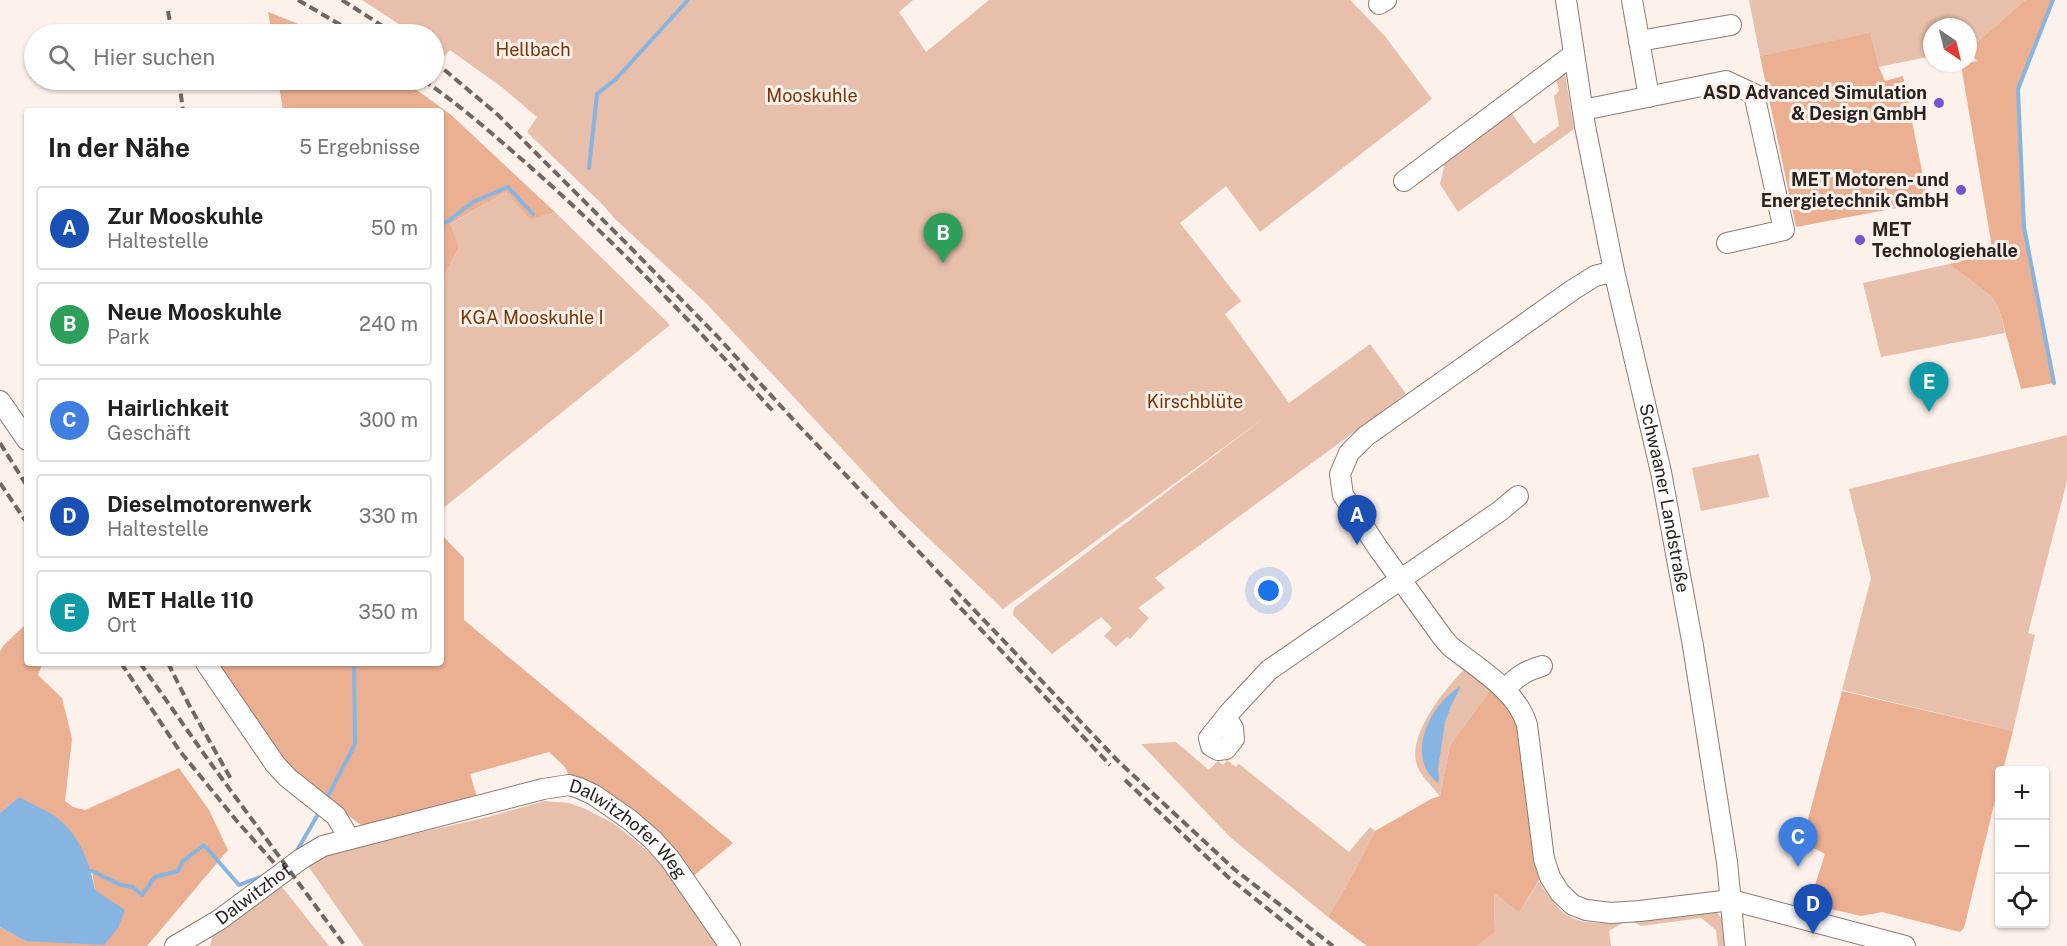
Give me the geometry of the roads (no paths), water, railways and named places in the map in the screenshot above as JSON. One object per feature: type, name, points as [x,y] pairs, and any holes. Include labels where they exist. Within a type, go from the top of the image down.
[{"type":"street","name":"Schwaaner Landstraße","points":[[1566,0],[1583,110],[1614,271],[1665,492],[1695,659],[1727,862],[1735,946]]},
{"type":"street","points":[[1632,0],[1649,97]]},
{"type":"street","points":[[1639,41],[1731,25]]},
{"type":"street","points":[[1404,181],[1574,54]]},
{"type":"street","points":[[1583,110],[1726,81],[1754,94],[1784,230],[1727,243]]},
{"type":"street","points":[[1614,271],[1595,276],[1574,289],[1366,436],[1349,453],[1340,474],[1343,495],[1400,579],[1450,646],[1505,690],[1519,705],[1527,725],[1544,859],[1550,877],[1566,899],[1579,908],[1611,913],[1731,900],[1905,946]]},
{"type":"street","points":[[0,401],[24,436]]},
{"type":"street","points":[[1226,717],[1269,670],[1500,511],[1518,496]]},
{"type":"street","points":[[208,666],[274,764],[336,816],[349,838]]},
{"type":"street","points":[[1505,690],[1527,670],[1542,666]]},
{"type":"street","name":"Dalwitzhofer Weg","points":[[301,859],[323,846],[349,838],[437,818],[543,789],[568,785],[594,795],[653,840],[676,867],[730,946]]},
{"type":"street","name":"Dalwitzhof","points":[[186,943],[301,859]]},
{"type":"water","points":[[1459,687],[1445,722],[1438,783],[1428,772],[1423,760],[1422,746],[1425,732],[1439,706]]},
{"type":"water","points":[[19,797],[52,814],[64,824],[82,850],[95,890],[125,910],[118,928],[104,945],[25,941],[0,927],[0,813]]},
{"type":"waterway","name":"Hellbach","points":[[589,168],[597,94],[616,79],[688,0]]},
{"type":"waterway","points":[[2053,0],[2018,89],[2024,227],[2054,383]]},
{"type":"waterway","name":"Hellbach","points":[[444,222],[473,202],[508,187],[533,214]]},
{"type":"waterway","name":"Hellbach","points":[[327,798],[355,744],[354,666]]},
{"type":"waterway","name":"Hellbach","points":[[295,854],[317,816]]},
{"type":"waterway","name":"Hellbach","points":[[89,871],[121,885],[133,887],[142,895],[155,877],[178,871],[183,861],[204,845],[239,885],[263,876]]},
{"type":"railway","points":[[298,0],[339,24]]},
{"type":"railway","points":[[342,0],[379,24]]},
{"type":"railway","points":[[168,11],[170,24]]},
{"type":"railway","points":[[444,69],[498,115],[716,335],[800,427],[1119,762],[1234,869],[1333,946]]},
{"type":"railway","points":[[180,90],[183,108]]},
{"type":"railway","points":[[437,90],[484,127],[586,218],[681,313],[773,411]]},
{"type":"railway","points":[[0,443],[24,481]]},
{"type":"railway","points":[[0,483],[24,519]]},
{"type":"railway","points":[[951,598],[1110,765]]},
{"type":"railway","points":[[123,666],[179,750],[276,865]]},
{"type":"railway","points":[[142,666],[345,946]]},
{"type":"railway","points":[[170,666],[231,779]]},
{"type":"railway","points":[[1125,780],[1228,877],[1314,946]]},
{"type":"place","name":"ASD Advanced Simulation & Design GmbH","points":[[1939,103]]},
{"type":"place","name":"MET Motoren- und Energietechnik GmbH","points":[[1961,190]]},
{"type":"place","name":"MET Technologiehalle","points":[[1860,240]]},
{"type":"place","name":"Neue Mooskuhle","points":[[943,263]]},
{"type":"place","name":"MET Halle 110","points":[[1929,412]]},
{"type":"place","name":"Zur Mooskuhle","points":[[1357,545]]},
{"type":"place","name":"Hairlichkeit","points":[[1798,867]]},
{"type":"place","name":"Dieselmotorenwerk","points":[[1813,934]]},
{"type":"park label","name":"Mooskuhle","points":[[812,96]]},
{"type":"park label","name":"KGA Mooskuhle I","points":[[532,318]]},
{"type":"park label","name":"Kirschblüte","points":[[1195,402]]}]
